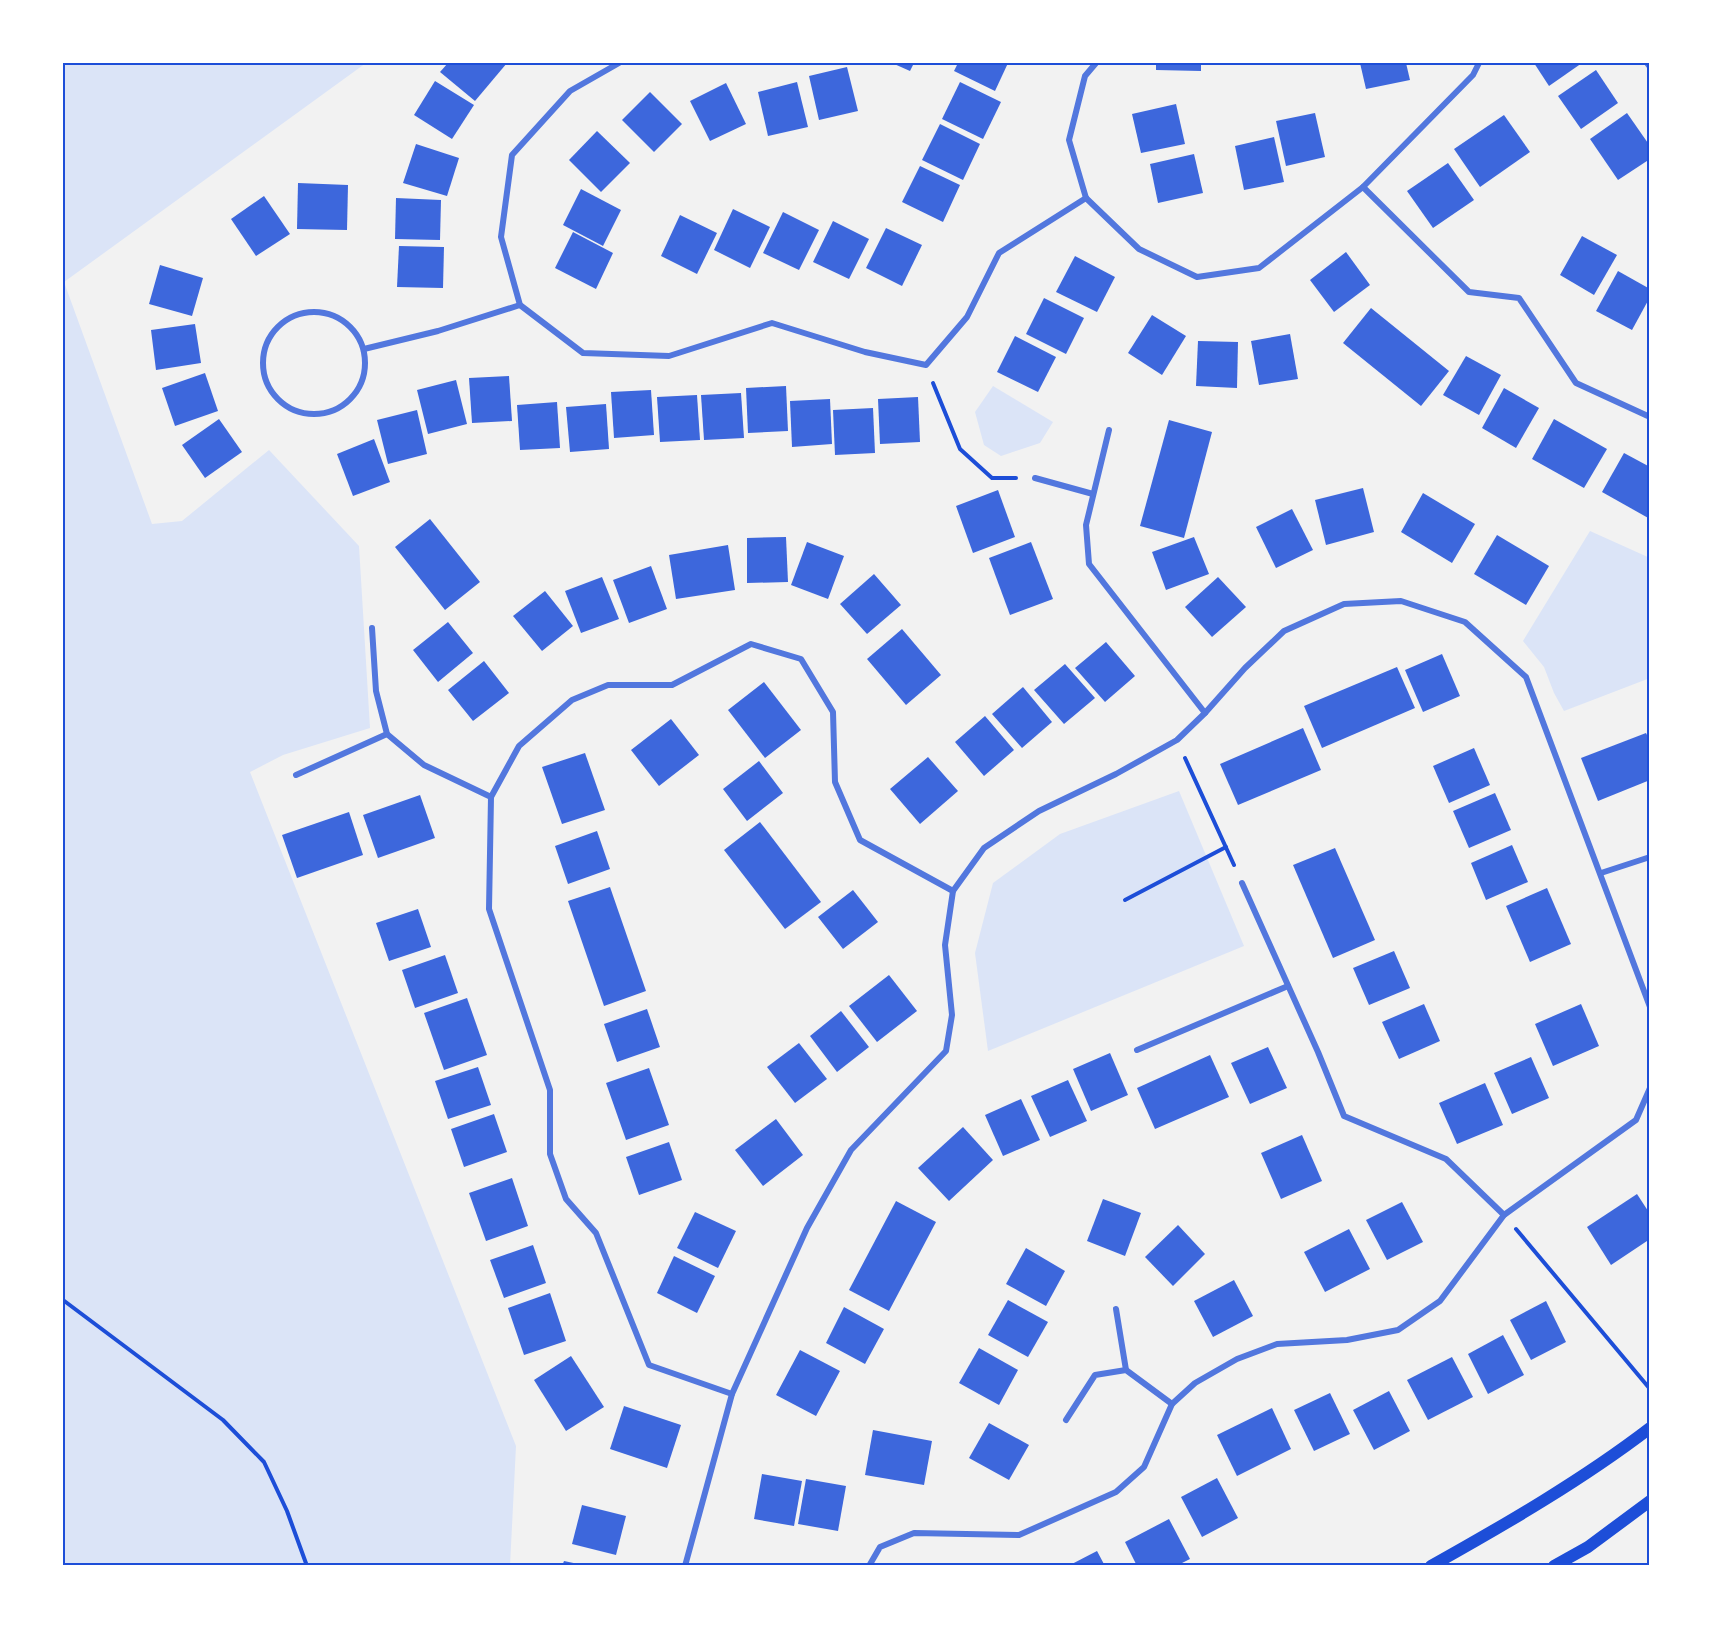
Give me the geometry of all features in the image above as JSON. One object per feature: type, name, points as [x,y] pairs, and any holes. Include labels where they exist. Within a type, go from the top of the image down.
[{"type":"main road","points":[[1431,1566],[1516,1518],[1650,1428]]},
{"type":"main road","points":[[1554,1566],[1588,1546],[1650,1501]]},
{"type":"street","points":[[619,63],[570,91],[512,155],[501,237],[520,305],[583,353],[669,356],[772,323],[865,352],[926,365],[967,317],[999,253],[1086,198]]},
{"type":"street","points":[[1096,63],[1085,76],[1069,140],[1086,198],[1139,249],[1197,277],[1259,268],[1363,187],[1473,75],[1479,63]]},
{"type":"street","points":[[1647,63],[1650,67]]},
{"type":"street","points":[[1363,187],[1469,292],[1519,298],[1576,383],[1650,417]]},
{"type":"street","points":[[364,349],[438,331],[520,305]]},
{"type":"street","points":[[328,313],[352,328],[364,349],[363,381],[348,403],[318,415],[298,412],[285,406],[275,397],[264,371],[264,352],[280,325],[301,314],[328,313]]},
{"type":"street","points":[[1109,430],[1086,525],[1089,564],[1205,713]]},
{"type":"street","points":[[1035,478],[1093,494]]},
{"type":"street","points":[[684,1566],[732,1394],[807,1228],[851,1150],[946,1051],[952,1016],[945,945],[953,891],[984,849],[1030,817],[1177,740],[1205,713],[1245,668],[1284,631],[1344,604],[1401,601],[1465,622],[1526,677],[1650,1007]]},
{"type":"street","points":[[372,627],[376,691],[387,734],[424,765],[491,797]]},
{"type":"street","points":[[732,1394],[649,1365],[596,1233],[566,1199],[550,1154],[550,1090],[489,909],[491,797],[519,746],[572,700],[608,685],[672,685],[751,644],[801,659],[834,712],[835,782],[860,840],[953,891]]},
{"type":"street","points":[[296,775],[387,734]]},
{"type":"street","points":[[1601,873],[1650,857]]},
{"type":"street","points":[[1242,882],[1344,1116],[1446,1159],[1504,1215]]},
{"type":"street","points":[[1137,1050],[1288,986]]},
{"type":"street","points":[[869,1566],[880,1547],[914,1533],[1020,1535],[1116,1492],[1144,1467],[1172,1404],[1196,1383],[1237,1359],[1277,1344],[1347,1340],[1398,1330],[1440,1301],[1504,1215],[1636,1120],[1650,1088]]},
{"type":"street","points":[[1116,1309],[1126,1370],[1172,1404]]},
{"type":"street","points":[[1066,1420],[1095,1376],[1126,1370]]},
{"type":"path","points":[[926,365],[960,449],[992,478],[1035,478]]},
{"type":"path","points":[[1177,740],[1242,882]]},
{"type":"path","points":[[1125,900],[1226,847]]},
{"type":"path","points":[[1504,1215],[1650,1389]]},
{"type":"path","points":[[63,1300],[223,1420],[264,1462],[307,1566]]},
{"type":"shaded area","points":[[63,63],[366,63],[64,282],[152,524],[182,521],[269,450],[359,546],[370,728],[283,755],[250,772],[516,1446],[510,1566],[63,1566]]},
{"type":"shaded area","points":[[993,386],[1053,422],[1040,443],[1001,456],[984,445],[975,412]]},
{"type":"shaded area","points":[[1590,531],[1650,558],[1650,678],[1564,711],[1544,667],[1523,641]]},
{"type":"shaded area","points":[[1179,791],[1244,946],[988,1051],[975,953],[993,883],[1060,834]]},
{"type":"building","points":[[448,63],[507,63],[475,101],[440,72]]},
{"type":"building","points":[[892,63],[914,63],[910,71]]},
{"type":"building","points":[[958,63],[1008,63],[995,91],[954,71]]},
{"type":"building","points":[[1156,63],[1201,63],[1201,71],[1156,70]]},
{"type":"building","points":[[1360,63],[1406,63],[1410,80],[1366,89]]},
{"type":"building","points":[[1534,63],[1582,63],[1549,86]]},
{"type":"building","points":[[847,67],[858,111],[819,120],[809,76]]},
{"type":"building","points":[[1596,70],[1618,103],[1581,129],[1558,96]]},
{"type":"building","points":[[435,81],[474,105],[452,139],[414,115]]},
{"type":"building","points":[[797,82],[808,127],[768,136],[758,92]]},
{"type":"building","points":[[960,82],[1001,102],[983,139],[942,119]]},
{"type":"building","points":[[726,83],[746,124],[710,141],[690,101]]},
{"type":"building","points":[[650,92],[682,124],[654,152],[622,120]]},
{"type":"building","points":[[1176,104],[1185,144],[1141,153],[1132,114]]},
{"type":"building","points":[[1315,113],[1325,157],[1286,166],[1276,121]]},
{"type":"building","points":[[1627,113],[1650,146],[1650,159],[1618,180],[1590,139]]},
{"type":"building","points":[[1504,115],[1530,152],[1480,187],[1454,149]]},
{"type":"building","points":[[940,124],[980,144],[963,180],[922,160]]},
{"type":"building","points":[[597,131],[630,163],[601,192],[569,160]]},
{"type":"building","points":[[1274,137],[1284,182],[1244,190],[1235,146]]},
{"type":"building","points":[[416,144],[459,158],[447,196],[403,183]]},
{"type":"building","points":[[1194,154],[1203,193],[1158,203],[1150,164]]},
{"type":"building","points":[[1448,163],[1474,200],[1433,228],[1407,191]]},
{"type":"building","points":[[920,166],[960,185],[943,222],[902,202]]},
{"type":"building","points":[[298,183],[348,185],[347,230],[297,229]]},
{"type":"building","points":[[581,189],[621,210],[603,246],[563,225]]},
{"type":"building","points":[[264,196],[290,234],[256,256],[231,219]]},
{"type":"building","points":[[396,198],[441,200],[440,240],[395,239]]},
{"type":"building","points":[[733,209],[770,227],[750,268],[714,250]]},
{"type":"building","points":[[783,212],[819,230],[799,270],[763,253]]},
{"type":"building","points":[[680,215],[717,233],[697,274],[661,256]]},
{"type":"building","points":[[833,221],[869,239],[849,279],[813,262]]},
{"type":"building","points":[[886,228],[922,245],[902,286],[866,268]]},
{"type":"building","points":[[573,232],[613,253],[596,289],[555,268]]},
{"type":"building","points":[[1582,236],[1617,255],[1594,295],[1560,275]]},
{"type":"building","points":[[399,246],[444,247],[443,288],[397,287]]},
{"type":"building","points":[[1346,252],[1370,285],[1334,312],[1310,280]]},
{"type":"building","points":[[1075,256],[1115,277],[1097,312],[1056,292]]},
{"type":"building","points":[[160,265],[203,278],[192,316],[149,304]]},
{"type":"building","points":[[1618,271],[1650,289],[1650,297],[1632,330],[1596,311]]},
{"type":"building","points":[[1044,298],[1084,318],[1066,354],[1026,334]]},
{"type":"building","points":[[1371,308],[1449,371],[1421,406],[1343,343]]},
{"type":"building","points":[[1152,315],[1186,336],[1162,375],[1128,353]]},
{"type":"building","points":[[195,324],[201,363],[156,370],[151,330]]},
{"type":"building","points":[[1290,334],[1298,379],[1259,385],[1251,341]]},
{"type":"building","points":[[1015,336],[1056,357],[1038,392],[997,372]]},
{"type":"building","points":[[1198,341],[1238,342],[1237,388],[1196,386]]},
{"type":"building","points":[[1466,356],[1501,375],[1479,415],[1443,395]]},
{"type":"building","points":[[205,373],[218,411],[175,426],[162,388]]},
{"type":"building","points":[[509,376],[512,421],[472,423],[469,378]]},
{"type":"building","points":[[456,380],[467,424],[428,434],[417,390]]},
{"type":"building","points":[[786,386],[788,431],[748,433],[746,388]]},
{"type":"building","points":[[1504,388],[1539,408],[1516,448],[1482,428]]},
{"type":"building","points":[[651,390],[654,435],[614,438],[611,392]]},
{"type":"building","points":[[741,393],[744,438],[704,440],[701,395]]},
{"type":"building","points":[[697,395],[700,440],[660,442],[657,397]]},
{"type":"building","points":[[918,397],[920,442],[880,444],[878,399]]},
{"type":"building","points":[[830,399],[832,444],[792,447],[790,401]]},
{"type":"building","points":[[557,402],[560,448],[520,450],[517,405]]},
{"type":"building","points":[[606,404],[609,449],[570,452],[566,407]]},
{"type":"building","points":[[873,408],[875,453],[835,455],[833,410]]},
{"type":"building","points":[[417,410],[427,454],[388,464],[377,420]]},
{"type":"building","points":[[219,419],[242,452],[205,478],[182,445]]},
{"type":"building","points":[[1554,419],[1607,449],[1584,488],[1532,459]]},
{"type":"building","points":[[1169,420],[1212,432],[1184,538],[1140,526]]},
{"type":"building","points":[[374,439],[390,482],[353,496],[337,454]]},
{"type":"building","points":[[1624,453],[1650,467],[1650,519],[1602,492]]},
{"type":"building","points":[[1363,488],[1374,532],[1326,545],[1315,500]]},
{"type":"building","points":[[998,490],[1015,537],[973,553],[956,506]]},
{"type":"building","points":[[1423,493],[1475,524],[1452,563],[1401,532]]},
{"type":"building","points":[[1292,509],[1313,550],[1276,568],[1256,527]]},
{"type":"building","points":[[430,519],[480,582],[445,610],[395,547]]},
{"type":"building","points":[[1497,535],[1549,566],[1526,605],[1474,574]]},
{"type":"building","points":[[786,537],[788,582],[747,583],[747,538]]},
{"type":"building","points":[[1194,537],[1209,574],[1166,590],[1152,552]]},
{"type":"building","points":[[807,542],[844,556],[828,599],[791,585]]},
{"type":"building","points":[[1031,542],[1053,599],[1010,615],[989,558]]},
{"type":"building","points":[[728,545],[735,590],[676,599],[669,555]]},
{"type":"building","points":[[651,566],[667,609],[629,623],[613,580]]},
{"type":"building","points":[[874,574],[901,605],[867,634],[840,604]]},
{"type":"building","points":[[602,577],[619,619],[581,633],[565,591]]},
{"type":"building","points":[[1218,577],[1246,607],[1212,637],[1185,607]]},
{"type":"building","points":[[545,591],[573,626],[542,651],[513,616]]},
{"type":"building","points":[[448,622],[473,653],[438,682],[413,650]]},
{"type":"building","points":[[902,629],[941,675],[906,705],[867,659]]},
{"type":"building","points":[[1106,642],[1135,676],[1105,702],[1075,668]]},
{"type":"building","points":[[1442,654],[1460,696],[1423,712],[1405,670]]},
{"type":"building","points":[[484,661],[509,693],[473,721],[448,690]]},
{"type":"building","points":[[1065,664],[1095,698],[1064,724],[1034,690]]},
{"type":"building","points":[[1397,667],[1415,708],[1322,748],[1304,706]]},
{"type":"building","points":[[764,682],[801,730],[765,758],[728,710]]},
{"type":"building","points":[[1023,687],[1052,722],[1022,748],[992,714]]},
{"type":"building","points":[[985,716],[1014,750],[984,776],[955,742]]},
{"type":"building","points":[[671,719],[699,755],[659,786],[631,750]]},
{"type":"building","points":[[1303,728],[1321,770],[1238,805],[1220,764]]},
{"type":"building","points":[[1646,733],[1650,741],[1650,780],[1598,801],[1581,758]]},
{"type":"building","points":[[1474,748],[1490,785],[1449,803],[1433,766]]},
{"type":"building","points":[[585,753],[605,810],[562,824],[542,767]]},
{"type":"building","points":[[928,757],[958,791],[920,824],[890,789]]},
{"type":"building","points":[[759,761],[783,793],[747,821],[723,789]]},
{"type":"building","points":[[1495,793],[1511,830],[1469,848],[1453,811]]},
{"type":"building","points":[[420,795],[435,838],[378,858],[363,815]]},
{"type":"building","points":[[349,812],[363,855],[297,878],[282,835]]},
{"type":"building","points":[[760,822],[821,902],[785,929],[724,850]]},
{"type":"building","points":[[597,831],[610,869],[568,884],[555,846]]},
{"type":"building","points":[[1512,845],[1528,882],[1486,900],[1471,863]]},
{"type":"building","points":[[1335,848],[1375,940],[1333,958],[1293,865]]},
{"type":"building","points":[[610,887],[646,991],[604,1006],[568,901]]},
{"type":"building","points":[[1547,888],[1571,944],[1530,962],[1506,906]]},
{"type":"building","points":[[853,890],[878,922],[843,949],[818,917]]},
{"type":"building","points":[[418,909],[431,947],[389,961],[376,923]]},
{"type":"building","points":[[1394,951],[1410,988],[1369,1005],[1353,968]]},
{"type":"building","points":[[445,955],[458,993],[415,1008],[402,970]]},
{"type":"building","points":[[889,975],[917,1011],[877,1042],[849,1006]]},
{"type":"building","points":[[467,998],[487,1055],[444,1070],[424,1013]]},
{"type":"building","points":[[1424,1004],[1440,1041],[1399,1059],[1382,1022]]},
{"type":"building","points":[[1581,1004],[1599,1046],[1553,1066],[1535,1024]]},
{"type":"building","points":[[647,1009],[660,1047],[617,1062],[604,1024]]},
{"type":"building","points":[[841,1011],[869,1047],[837,1072],[810,1036]]},
{"type":"building","points":[[799,1043],[827,1079],[795,1103],[767,1067]]},
{"type":"building","points":[[1268,1047],[1287,1088],[1250,1104],[1231,1063]]},
{"type":"building","points":[[1110,1053],[1128,1095],[1091,1111],[1073,1069]]},
{"type":"building","points":[[1210,1055],[1229,1097],[1155,1129],[1137,1088]]},
{"type":"building","points":[[1531,1057],[1549,1098],[1512,1114],[1494,1073]]},
{"type":"building","points":[[478,1067],[491,1105],[448,1119],[435,1081]]},
{"type":"building","points":[[649,1068],[669,1125],[626,1140],[606,1083]]},
{"type":"building","points":[[1068,1080],[1087,1121],[1050,1137],[1031,1096]]},
{"type":"building","points":[[1485,1083],[1503,1125],[1457,1144],[1439,1103]]},
{"type":"building","points":[[1021,1099],[1040,1140],[1003,1156],[985,1115]]},
{"type":"building","points":[[494,1114],[507,1152],[464,1167],[451,1129]]},
{"type":"building","points":[[776,1119],[803,1155],[763,1186],[735,1150]]},
{"type":"building","points":[[963,1127],[993,1160],[949,1201],[918,1168]]},
{"type":"building","points":[[1302,1135],[1322,1181],[1281,1199],[1261,1153]]},
{"type":"building","points":[[669,1142],[682,1180],[639,1195],[626,1157]]},
{"type":"building","points":[[512,1178],[528,1226],[486,1241],[469,1193]]},
{"type":"building","points":[[1637,1194],[1650,1214],[1650,1239],[1611,1265],[1587,1227]]},
{"type":"building","points":[[1103,1199],[1141,1213],[1125,1256],[1087,1241]]},
{"type":"building","points":[[896,1201],[936,1222],[889,1311],[849,1290]]},
{"type":"building","points":[[1402,1202],[1423,1242],[1387,1260],[1366,1220]]},
{"type":"building","points":[[695,1212],[736,1231],[718,1268],[677,1248]]},
{"type":"building","points":[[1178,1225],[1205,1254],[1173,1286],[1145,1257]]},
{"type":"building","points":[[1349,1229],[1370,1269],[1325,1292],[1304,1252]]},
{"type":"building","points":[[533,1245],[546,1283],[504,1298],[490,1260]]},
{"type":"building","points":[[1026,1248],[1065,1271],[1046,1306],[1006,1284]]},
{"type":"building","points":[[674,1256],[715,1276],[697,1313],[657,1293]]},
{"type":"building","points":[[1234,1280],[1253,1316],[1213,1337],[1194,1301]]},
{"type":"building","points":[[550,1293],[566,1341],[524,1355],[508,1308]]},
{"type":"building","points":[[1008,1300],[1048,1322],[1028,1357],[988,1335]]},
{"type":"building","points":[[1546,1301],[1566,1342],[1531,1360],[1510,1320]]},
{"type":"building","points":[[844,1307],[884,1329],[865,1364],[826,1343]]},
{"type":"building","points":[[1503,1335],[1524,1375],[1488,1394],[1468,1354]]},
{"type":"building","points":[[979,1348],[1018,1370],[999,1405],[959,1383]]},
{"type":"building","points":[[800,1350],[840,1371],[816,1416],[776,1395]]},
{"type":"building","points":[[571,1356],[604,1407],[566,1431],[534,1380]]},
{"type":"building","points":[[1452,1357],[1473,1397],[1428,1420],[1407,1380]]},
{"type":"building","points":[[1389,1391],[1410,1431],[1374,1450],[1353,1410]]},
{"type":"building","points":[[1330,1393],[1350,1434],[1314,1451],[1294,1410]]},
{"type":"building","points":[[624,1406],[681,1425],[667,1468],[610,1449]]},
{"type":"building","points":[[1272,1408],[1291,1449],[1237,1476],[1217,1435]]},
{"type":"building","points":[[989,1423],[1029,1445],[1009,1480],[969,1458]]},
{"type":"building","points":[[873,1430],[932,1441],[924,1485],[865,1475]]},
{"type":"building","points":[[762,1474],[802,1481],[794,1526],[754,1519]]},
{"type":"building","points":[[1217,1478],[1238,1518],[1202,1537],[1181,1497]]},
{"type":"building","points":[[806,1479],[846,1486],[838,1531],[798,1524]]},
{"type":"building","points":[[582,1505],[626,1516],[616,1555],[572,1544]]},
{"type":"building","points":[[1169,1519],[1190,1559],[1176,1566],[1137,1566],[1125,1542]]},
{"type":"building","points":[[1097,1551],[1105,1566],[1068,1566]]},
{"type":"building","points":[[564,1561],[583,1565],[562,1566]]}]
